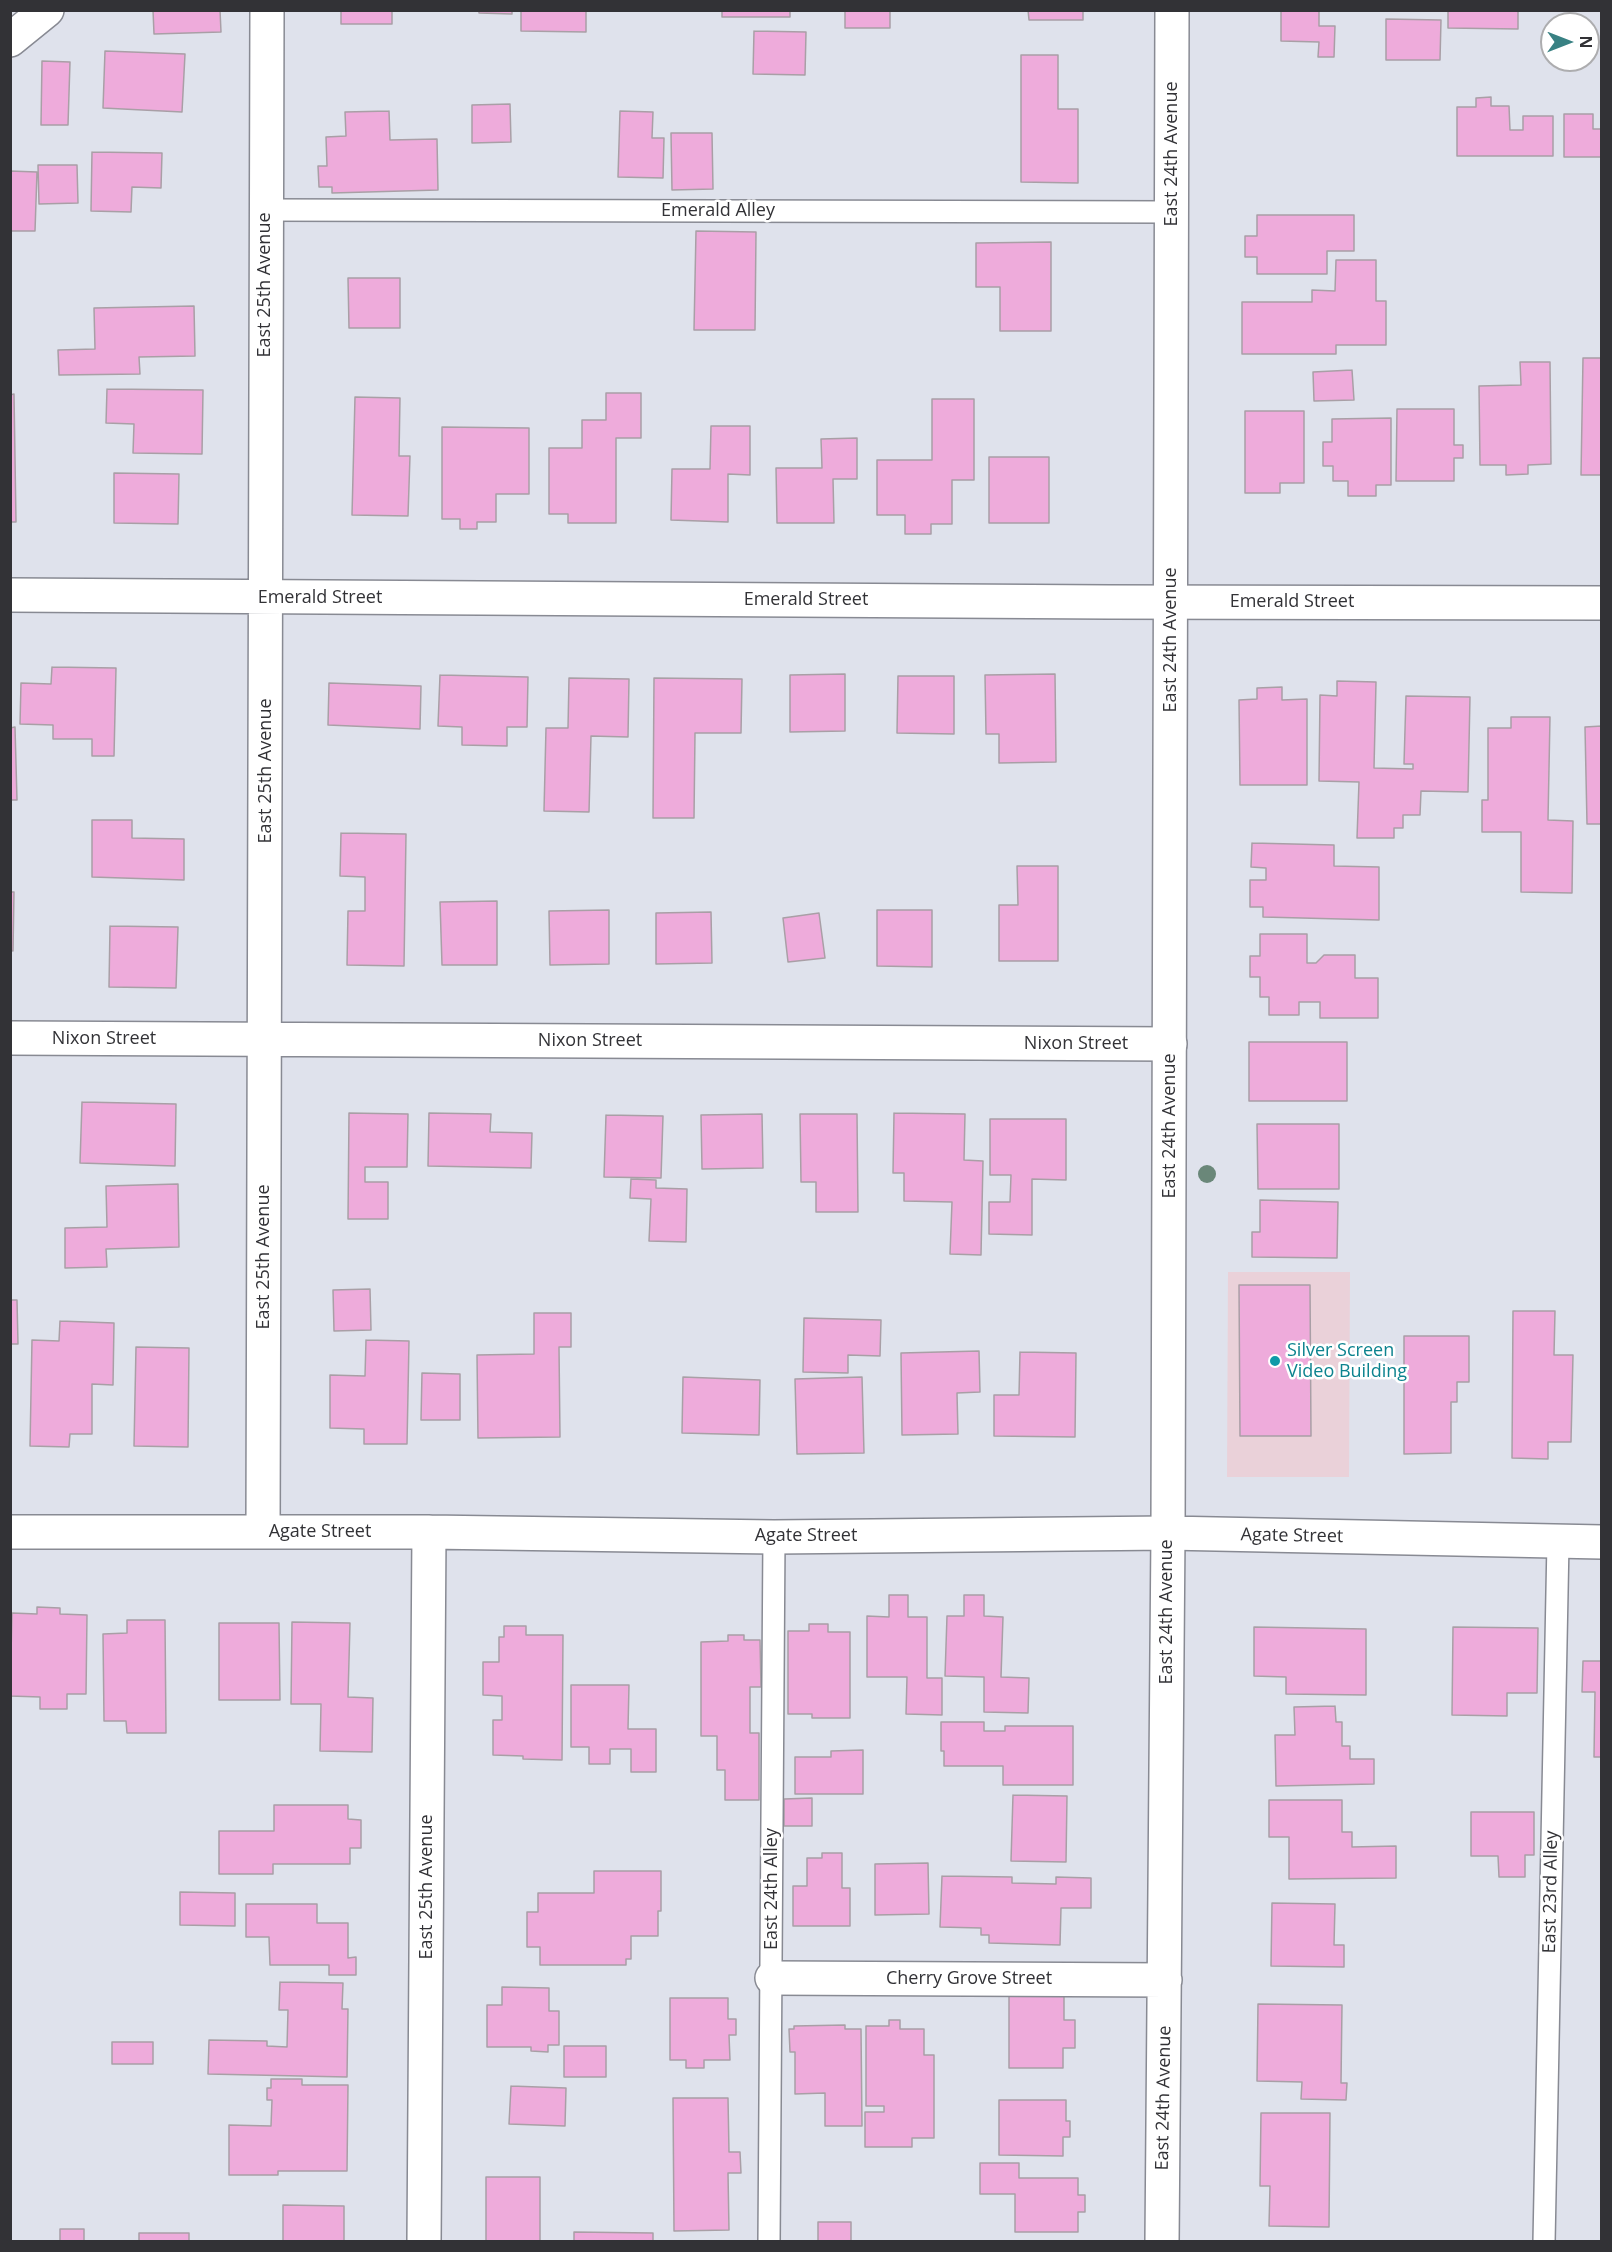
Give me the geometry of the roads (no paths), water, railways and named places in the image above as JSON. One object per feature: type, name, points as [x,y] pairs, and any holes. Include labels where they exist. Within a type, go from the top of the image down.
[{"type":"street","points":[[10,40],[47,10]]},
{"type":"street","name":"East 25th Avenue","points":[[263,1531],[267,10]]},
{"type":"street","name":"East 24th Avenue","points":[[1162,2241],[1166,1980],[1172,10]]},
{"type":"street","name":"Emerald Street","points":[[10,595],[1602,603]]},
{"type":"street","name":"Nixon Street","points":[[10,1038],[1170,1044]]},
{"type":"street","name":"Agate Street","points":[[10,1532],[429,1532],[774,1537],[1168,1533],[1602,1542]]},
{"type":"street","name":"East 25th Avenue","points":[[424,2241],[429,1532]]},
{"type":"street","name":"Cherry Grove Street","points":[[772,1978],[1166,1980]]},
{"type":"lane","name":"Emerald Alley","points":[[265,210],[1172,212]]},
{"type":"lane","name":"East 24th Alley","points":[[769,2241],[774,1537]]},
{"type":"lane","name":"East 23rd Alley","points":[[1544,2241],[1558,1542]]},
{"type":"place","name":"Silver Screen Video Building","points":[[1275,1361]]}]
